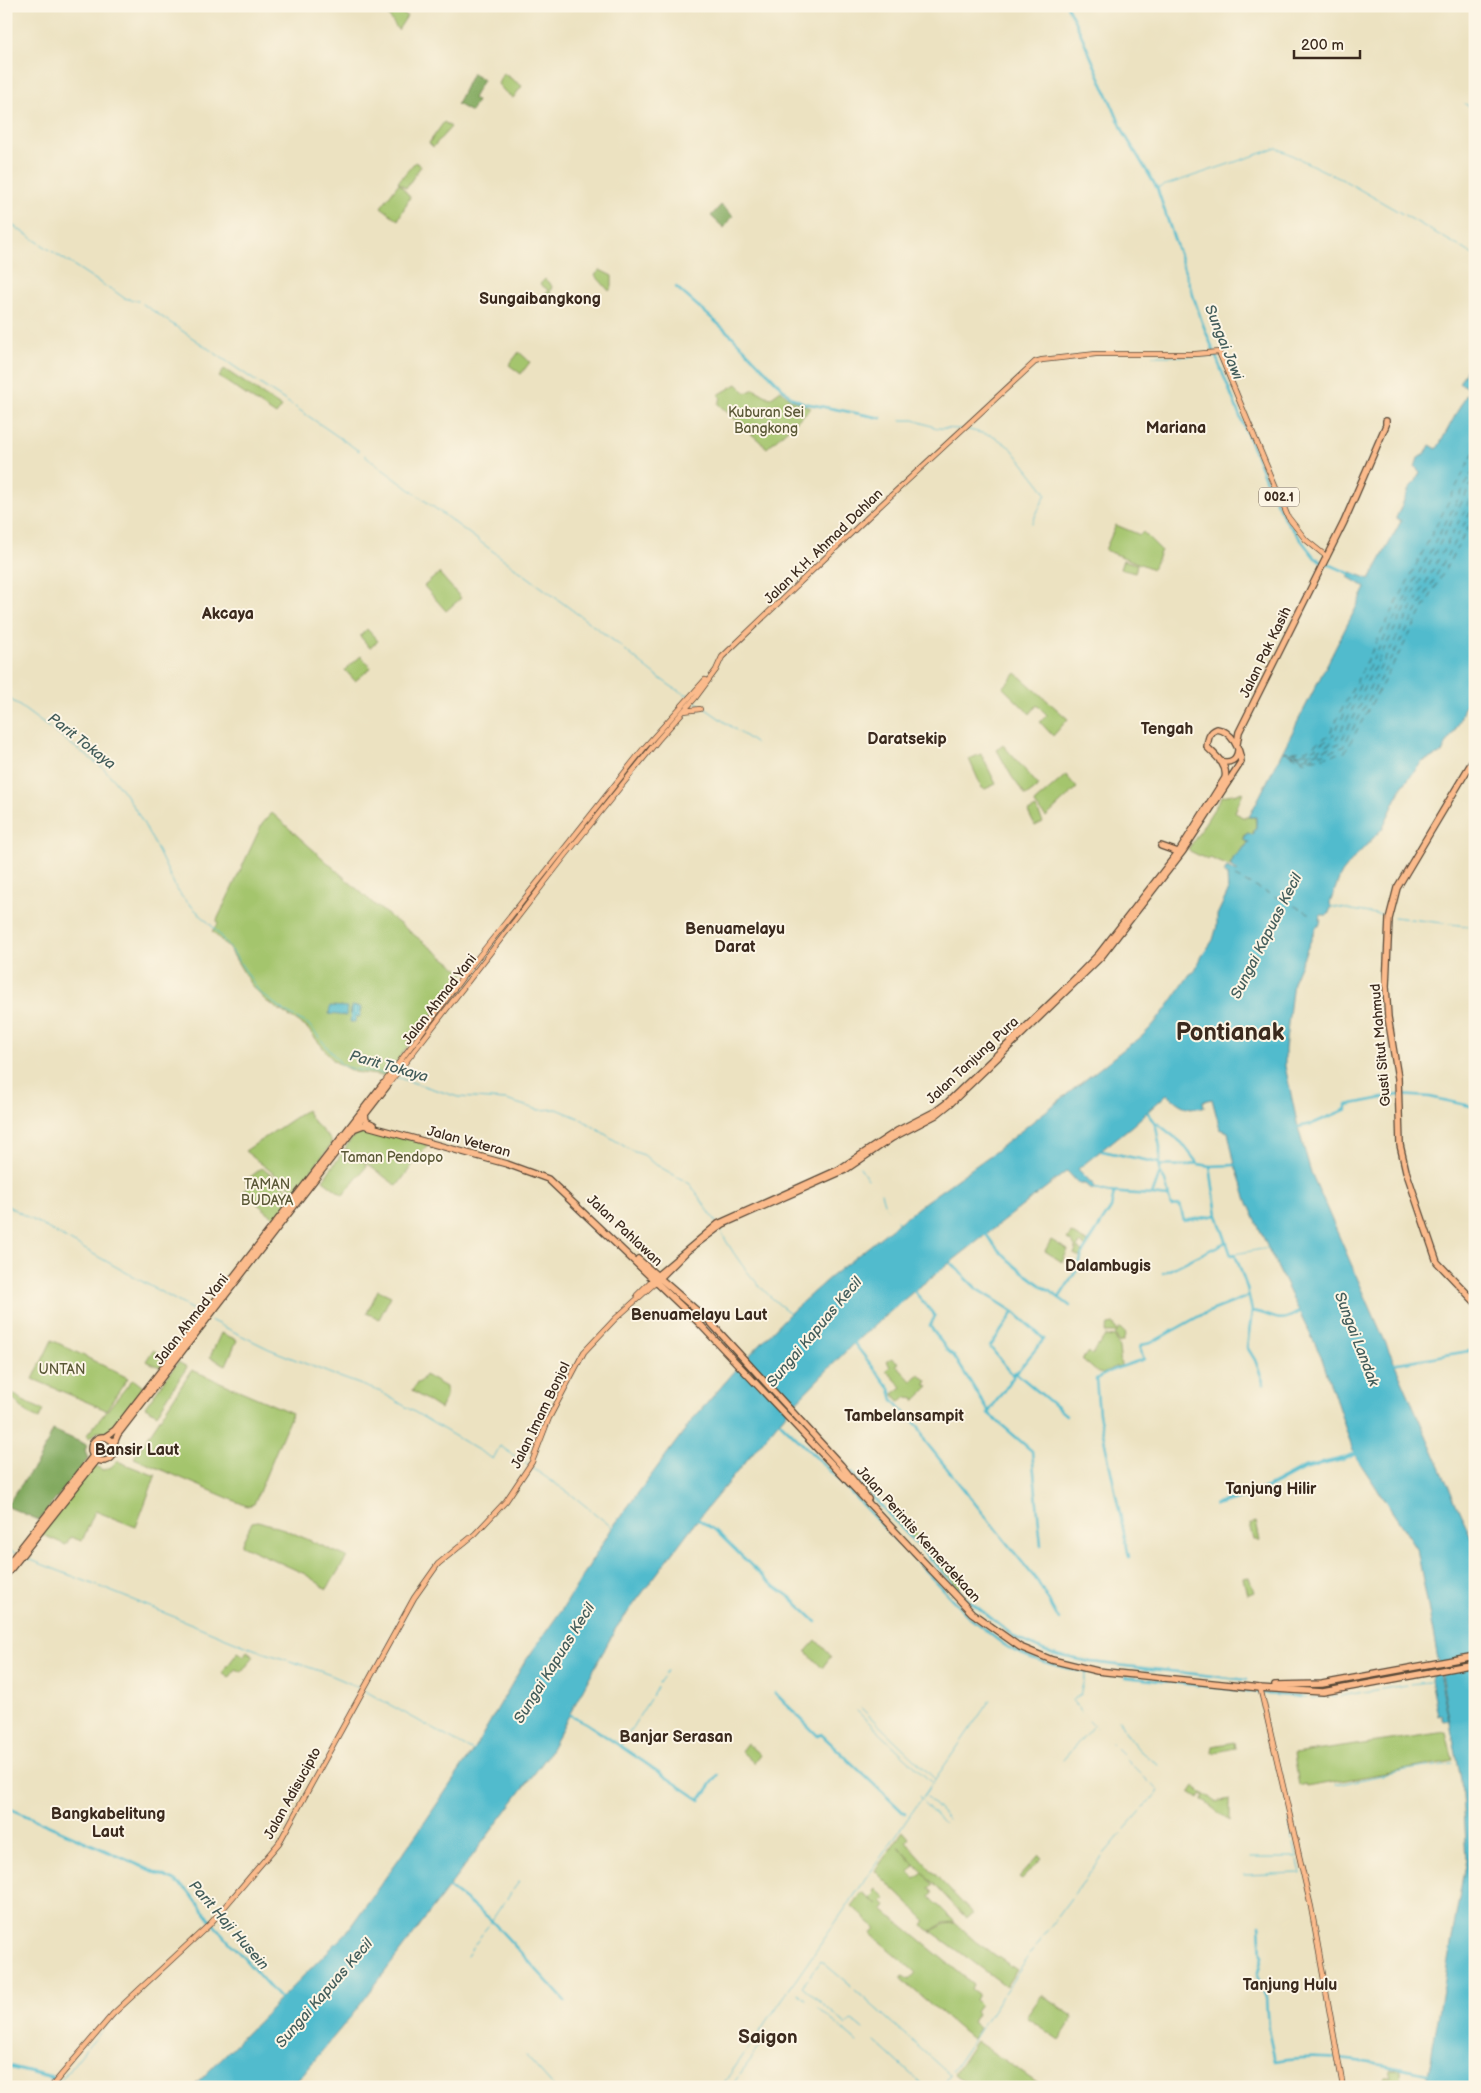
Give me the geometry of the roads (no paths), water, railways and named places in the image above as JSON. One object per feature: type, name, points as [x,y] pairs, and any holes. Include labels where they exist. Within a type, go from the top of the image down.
[{"type":"highway","points":[[1386,421],[1354,501],[1332,547],[1322,563],[1356,493],[1380,430],[1386,421]]},
{"type":"highway","name":"Jalan Pak Kasih","points":[[1229,735],[1235,732],[1240,724],[1322,563]]},
{"type":"highway","name":"Jalan Pak Kasih","points":[[1228,776],[1241,762],[1237,748],[1239,732],[1305,596]]},
{"type":"highway","points":[[1220,761],[1226,763],[1237,757],[1237,748],[1229,735],[1222,730],[1215,730],[1208,741],[1207,747],[1220,761],[1228,776]]},
{"type":"highway","name":"Gusti Situt Mahmud","points":[[1475,756],[1400,882],[1389,919],[1386,1000],[1397,1070],[1403,1158],[1431,1249],[1442,1269],[1475,1302]]},
{"type":"highway","name":"Jalan Tanjung Pura","points":[[656,1279],[705,1235],[722,1223],[838,1170],[874,1149],[897,1131],[939,1109],[1056,1003],[1102,957],[1181,850],[1228,776]]},
{"type":"highway","points":[[1161,846],[1181,850]]},
{"type":"highway","name":"Jalan Ahmad Yani","points":[[206,1317],[365,1114],[385,1085]]},
{"type":"highway","name":"Jalan Ahmad Yani","points":[[117,1432],[385,1085]]},
{"type":"highway","name":"Jalan Veteran","points":[[365,1114],[370,1124],[506,1160],[544,1174],[572,1200]]},
{"type":"highway","name":"Jalan Veteran","points":[[353,1129],[363,1125],[390,1130]]},
{"type":"highway","name":"Jalan Pahlawan","points":[[572,1200],[656,1279]]},
{"type":"highway","name":"Jalan Perintis Kemerdekaan","points":[[656,1279],[841,1469]]},
{"type":"highway","name":"Jalan Perintis Kemerdekaan","points":[[656,1279],[710,1322],[873,1505],[966,1605],[994,1628],[1022,1646],[1041,1654],[1088,1668],[1227,1684],[1261,1690]]},
{"type":"highway","points":[[7,1572],[95,1458],[92,1443],[98,1438],[117,1432]]},
{"type":"highway","points":[[95,1458],[107,1462],[113,1457],[116,1451],[114,1443],[117,1432]]},
{"type":"highway","points":[[105,1437],[114,1443]]},
{"type":"highway","points":[[1261,1690],[1321,1684],[1475,1656]]},
{"type":"highway","points":[[1261,1690],[1270,1688],[1323,1692],[1475,1664]]},
{"type":"main road","name":"Jalan K.H. Ahmad Dahlan","points":[[690,700],[716,670],[722,657],[732,650],[959,432],[1038,361],[1096,354],[1216,352],[1291,522],[1322,563]]},
{"type":"main road","name":"Jalan Ahmad Yani","points":[[638,761],[683,711],[690,700]]},
{"type":"main road","name":"Jalan Ahmad Yani","points":[[385,1085],[593,816],[690,700]]},
{"type":"main road","points":[[683,711],[700,709]]},
{"type":"main road","name":"Jalan Imam Bonjol","points":[[362,1690],[414,1598],[438,1564],[496,1514],[529,1468],[549,1418],[584,1352],[596,1337],[656,1279]]},
{"type":"main road","points":[[1264,1702],[1265,1694],[1270,1688]]},
{"type":"main road","name":"Jalan Adisucipto","points":[[51,2087],[113,2014],[212,1922],[281,1840],[362,1690]]},
{"type":"main road","points":[[1261,1690],[1311,1908],[1343,2087]]},
{"type":"water","points":[[1475,350],[1475,686],[1471,693],[1472,699],[1464,708],[1458,724],[1442,753],[1422,762],[1402,787],[1382,829],[1354,858],[1340,876],[1330,903],[1331,908],[1328,915],[1320,915],[1319,926],[1317,926],[1293,982],[1285,1049],[1285,1066],[1298,1127],[1310,1170],[1475,1547],[1475,2087],[1426,2087],[1466,1858],[1461,1780],[1417,1549],[1354,1454],[1321,1356],[1248,1203],[1235,1165],[1228,1132],[1220,1129],[1212,1099],[1203,1101],[1204,1107],[1192,1108],[1180,1104],[1167,1094],[1133,1125],[1078,1169],[1095,1186],[1092,1190],[1085,1184],[1079,1184],[1067,1171],[914,1291],[854,1343],[790,1408],[698,1519],[616,1628],[546,1758],[357,2009],[292,2087],[193,2087],[346,1933],[473,1751],[524,1663],[565,1605],[612,1528],[693,1419],[742,1363],[790,1313],[829,1278],[925,1202],[992,1154],[1137,1040],[1154,1023],[1190,974],[1194,972],[1213,940],[1217,926],[1217,915],[1228,892],[1227,875],[1224,873],[1227,867],[1237,872],[1237,870],[1230,866],[1234,857],[1249,843],[1244,840],[1244,836],[1248,833],[1253,835],[1256,827],[1256,817],[1249,817],[1366,588],[1348,577],[1351,572],[1370,579],[1401,521],[1396,518],[1410,487],[1416,481],[1420,472],[1415,467],[1418,458],[1426,453],[1430,445],[1437,449],[1470,388],[1459,383],[1471,362],[1469,361]]},
{"type":"water","points":[[330,1006],[347,1007],[346,1016],[329,1014]]},
{"type":"water","points":[[351,1006],[361,1007],[360,1017],[356,1017],[355,1022],[350,1022]]},
{"type":"water","points":[[103,1442],[108,1444],[110,1449],[108,1454],[103,1456],[98,1454],[96,1449],[98,1444]]},
{"type":"water","points":[[1439,1673],[1449,1720],[1443,1721],[1441,1714],[1438,1715],[1431,1680],[1432,1675]]},
{"type":"waterway","name":"Sungai Jawi","points":[[1067,6],[1125,135],[1157,188],[1202,322],[1268,486],[1284,518],[1315,558],[1353,575]]},
{"type":"waterway","points":[[1465,104],[1475,109]]},
{"type":"waterway","points":[[1157,188],[1277,148],[1345,181],[1469,252]]},
{"type":"waterway","points":[[6,221],[105,286]]},
{"type":"waterway","points":[[1470,253],[1475,256]]},
{"type":"waterway","points":[[107,287],[111,289]]},
{"type":"waterway","points":[[676,287],[732,336],[791,397],[804,403],[881,418]]},
{"type":"waterway","points":[[113,290],[124,298],[138,301]]},
{"type":"waterway","points":[[143,304],[257,382]]},
{"type":"waterway","points":[[1153,356],[1216,356]]},
{"type":"waterway","points":[[260,384],[292,405]]},
{"type":"waterway","points":[[295,407],[359,451]]},
{"type":"waterway","points":[[901,420],[914,420],[937,428],[961,429]]},
{"type":"waterway","points":[[965,429],[994,436],[1012,449],[1044,490],[1046,494],[1032,523]]},
{"type":"waterway","points":[[365,455],[622,647]]},
{"type":"waterway","points":[[625,650],[666,683],[689,695]]},
{"type":"waterway","name":"Parit Tokaya","points":[[6,696],[102,767],[114,780],[144,824],[182,897],[211,925],[231,949],[260,993],[287,1013],[308,1024],[342,1065],[352,1069],[387,1074]]},
{"type":"waterway","points":[[696,702],[736,730]]},
{"type":"waterway","points":[[739,732],[755,743]]},
{"type":"waterway","points":[[1329,906],[1387,916]]},
{"type":"waterway","points":[[1394,917],[1475,927]]},
{"type":"waterway","name":"Parit Tokaya","points":[[396,1077],[458,1097],[506,1100],[539,1110],[557,1109],[581,1119],[690,1184],[716,1222]]},
{"type":"waterway","points":[[1298,1127],[1312,1124],[1347,1109],[1347,1105],[1398,1095],[1430,1097],[1475,1107]]},
{"type":"waterway","points":[[1148,1113],[1155,1122],[1160,1147],[1160,1173],[1165,1181],[1171,1206],[1180,1205],[1184,1221],[1217,1215]]},
{"type":"waterway","points":[[1157,1123],[1182,1143],[1198,1164],[1210,1166],[1235,1165]]},
{"type":"waterway","points":[[1102,1151],[1159,1163]]},
{"type":"waterway","points":[[1159,1165],[1186,1166],[1197,1163]]},
{"type":"waterway","points":[[1210,1166],[1217,1215],[1231,1255],[1235,1254],[1247,1288],[1252,1311],[1247,1347],[1255,1360],[1264,1384]]},
{"type":"waterway","points":[[860,1167],[868,1179]]},
{"type":"waterway","points":[[1093,1188],[1107,1192],[1152,1195],[1160,1173]]},
{"type":"waterway","points":[[881,1193],[884,1203]]},
{"type":"waterway","points":[[1059,1298],[1078,1268],[1083,1252],[1111,1208],[1114,1193]]},
{"type":"waterway","points":[[1152,1195],[1168,1197]]},
{"type":"waterway","points":[[6,1205],[202,1315]]},
{"type":"waterway","name":"Parit Tokaya","points":[[720,1230],[734,1254],[750,1275],[790,1313]]},
{"type":"waterway","points":[[986,1234],[1014,1265],[1070,1306]]},
{"type":"waterway","points":[[1163,1273],[1226,1242]]},
{"type":"waterway","points":[[1235,1254],[1268,1248]]},
{"type":"waterway","points":[[951,1263],[976,1288],[1014,1312],[990,1347],[1013,1375],[1015,1372],[1066,1415]]},
{"type":"waterway","points":[[914,1291],[935,1316],[930,1326],[947,1350],[954,1356],[989,1412]]},
{"type":"waterway","points":[[1129,1557],[1099,1414],[1096,1379],[1115,1369],[1144,1359],[1140,1349],[1141,1345],[1151,1343],[1201,1315],[1249,1296]]},
{"type":"waterway","points":[[1252,1311],[1281,1319],[1292,1316],[1300,1311]]},
{"type":"waterway","points":[[1014,1312],[1044,1339],[1016,1373],[988,1413],[1032,1451],[1041,1545]]},
{"type":"waterway","points":[[210,1320],[269,1349],[381,1392],[493,1459],[500,1446],[572,1495],[613,1528]]},
{"type":"waterway","points":[[854,1343],[890,1389],[893,1400],[919,1427],[925,1441],[1038,1582],[1059,1620]]},
{"type":"waterway","points":[[1392,1364],[1475,1350]]},
{"type":"waterway","points":[[780,1422],[831,1472],[969,1617],[994,1637],[1009,1648],[1038,1660],[1094,1673]]},
{"type":"waterway","points":[[1216,1505],[1255,1494],[1304,1468],[1343,1459],[1354,1454]]},
{"type":"waterway","points":[[851,1473],[967,1599],[1016,1638],[1052,1654],[1091,1662],[1247,1680]]},
{"type":"waterway","points":[[698,1519],[717,1532],[766,1580],[790,1597],[816,1622]]},
{"type":"waterway","points":[[6,1549],[15,1553]]},
{"type":"waterway","points":[[23,1557],[243,1645],[318,1670],[361,1689]]},
{"type":"waterway","points":[[1074,1699],[1080,1695],[1086,1672]]},
{"type":"waterway","points":[[659,1683],[663,1677]]},
{"type":"waterway","points":[[1125,1677],[1265,1693]]},
{"type":"waterway","points":[[1410,1684],[1429,1682]]},
{"type":"waterway","points":[[1340,1696],[1406,1685]]},
{"type":"waterway","points":[[652,1696],[657,1687]]},
{"type":"waterway","points":[[365,1691],[473,1751]]},
{"type":"waterway","points":[[775,1693],[818,1736],[821,1734],[905,1814]]},
{"type":"waterway","points":[[1267,1694],[1300,1697]]},
{"type":"waterway","points":[[1311,1698],[1336,1696]]},
{"type":"waterway","points":[[1300,1697],[1307,1697]]},
{"type":"waterway","points":[[620,1747],[650,1699]]},
{"type":"waterway","points":[[754,2040],[990,1700]]},
{"type":"waterway","points":[[1072,1700],[1081,1712]]},
{"type":"waterway","points":[[861,1708],[934,1778]]},
{"type":"waterway","points":[[857,1711],[931,1782]]},
{"type":"waterway","points":[[568,1714],[586,1723],[700,1800],[718,1775]]},
{"type":"waterway","points":[[1119,1720],[1135,1745],[1158,1764]]},
{"type":"waterway","points":[[1089,1721],[1095,1727]]},
{"type":"waterway","points":[[1063,1760],[1092,1727]]},
{"type":"waterway","points":[[1111,1743],[1123,1755]]},
{"type":"waterway","points":[[1125,1758],[1141,1774]]},
{"type":"waterway","points":[[1336,1785],[1405,1770],[1452,1764]]},
{"type":"waterway","points":[[1144,1777],[1150,1783]]},
{"type":"waterway","points":[[1125,1829],[1159,1791],[1153,1785]]},
{"type":"waterway","points":[[919,1796],[922,1800]]},
{"type":"waterway","points":[[927,1797],[948,1819]]},
{"type":"waterway","points":[[924,1803],[944,1824]]},
{"type":"waterway","name":"Parit Haji Husein","points":[[6,1807],[175,1881],[189,1892],[216,1927],[282,2001]]},
{"type":"waterway","points":[[1289,1821],[1293,1840]]},
{"type":"waterway","points":[[1104,1854],[1121,1834]]},
{"type":"waterway","points":[[1294,1844],[1297,1857]]},
{"type":"waterway","points":[[1086,1878],[1102,1857]]},
{"type":"waterway","points":[[1250,1858],[1297,1858]]},
{"type":"waterway","points":[[1244,1875],[1300,1873],[1297,1861]]},
{"type":"waterway","points":[[1074,1894],[1085,1880]]},
{"type":"waterway","points":[[513,1890],[519,1882]]},
{"type":"waterway","points":[[447,1886],[489,1918],[565,2001]]},
{"type":"waterway","points":[[507,1899],[511,1893]]},
{"type":"waterway","points":[[1057,1917],[1071,1898]]},
{"type":"waterway","points":[[490,1923],[504,1902]]},
{"type":"waterway","points":[[1043,1936],[1055,1920]]},
{"type":"waterway","points":[[1260,1925],[1262,1956],[1257,1975],[1266,1998],[1268,2030],[1275,2061],[1313,2058],[1352,2060],[1428,2074]]},
{"type":"waterway","points":[[484,1931],[488,1926]]},
{"type":"waterway","points":[[1035,1947],[1041,1939]]},
{"type":"waterway","points":[[475,1944],[478,1940]]},
{"type":"waterway","points":[[1030,1955],[1033,1950]]},
{"type":"waterway","points":[[1004,1993],[1028,1958]]},
{"type":"waterway","points":[[810,1976],[821,1961],[851,1986]]},
{"type":"waterway","points":[[808,1979],[802,1986],[847,2025],[851,2020],[863,2030]]},
{"type":"waterway","points":[[855,1990],[950,2075]]},
{"type":"waterway","points":[[798,1993],[806,1999]]},
{"type":"waterway","points":[[970,2044],[1002,1996]]},
{"type":"waterway","points":[[819,2009],[857,2042]]},
{"type":"waterway","points":[[113,2017],[118,2012]]},
{"type":"waterway","points":[[105,2027],[109,2022]]},
{"type":"waterway","points":[[96,2037],[100,2033]]},
{"type":"waterway","points":[[765,2040],[771,2033]]},
{"type":"waterway","points":[[88,2047],[95,2039]]},
{"type":"waterway","points":[[875,2041],[925,2087]]},
{"type":"waterway","points":[[721,2087],[752,2043]]},
{"type":"waterway","points":[[740,2074],[763,2043]]},
{"type":"waterway","points":[[952,2071],[969,2046]]},
{"type":"waterway","points":[[62,2079],[86,2049]]},
{"type":"waterway","points":[[526,2056],[554,2087]]},
{"type":"waterway","points":[[6,2066],[51,2077],[66,2087]]},
{"type":"waterway","points":[[942,2087],[950,2075]]},
{"type":"waterway","points":[[731,2087],[738,2077]]},
{"type":"district","name":"Sungaibangkong","points":[[540,298]]},
{"type":"district","name":"Mariana","points":[[1176,427]]},
{"type":"district","name":"Akcaya","points":[[228,613]]},
{"type":"district","name":"Tengah","points":[[1167,728]]},
{"type":"district","name":"Daratsekip","points":[[907,738]]},
{"type":"district","name":"Benuamelayu Darat","points":[[735,937]]},
{"type":"district","name":"Pontianak","points":[[1230,1032]]},
{"type":"district","name":"Dalambugis","points":[[1108,1265]]},
{"type":"district","name":"Benuamelayu Laut","points":[[699,1314]]},
{"type":"district","name":"Tambelansampit","points":[[904,1415]]},
{"type":"district","name":"Bansir Laut","points":[[137,1449]]},
{"type":"district","name":"Tanjung Hilir","points":[[1271,1488]]},
{"type":"district","name":"Banjar Serasan","points":[[676,1736]]},
{"type":"district","name":"Bangkabelitung Laut","points":[[108,1822]]},
{"type":"district","name":"Tanjung Hulu","points":[[1290,1984]]},
{"type":"district","name":"Saigon","points":[[768,2036]]},
{"type":"park label","name":"Kuburan Sei Bangkong","points":[[766,420]]},
{"type":"park label","name":"Taman Pendopo","points":[[392,1157]]},
{"type":"park label","name":"TAMAN BUDAYA","points":[[267,1192]]},
{"type":"park label","name":"UNTAN","points":[[62,1369]]},
{"type":"water label","name":"Sungai Kapuas Kecil","points":[[1266,936]]},
{"type":"water label","name":"Sungai Kapuas Kecil","points":[[814,1332]]},
{"type":"water label","name":"Sungai Landak","points":[[1357,1339]]},
{"type":"water label","name":"Sungai Kapuas Kecil","points":[[554,1663]]},
{"type":"water label","name":"Sungai Kapuas Kecil","points":[[324,1993]]}]
